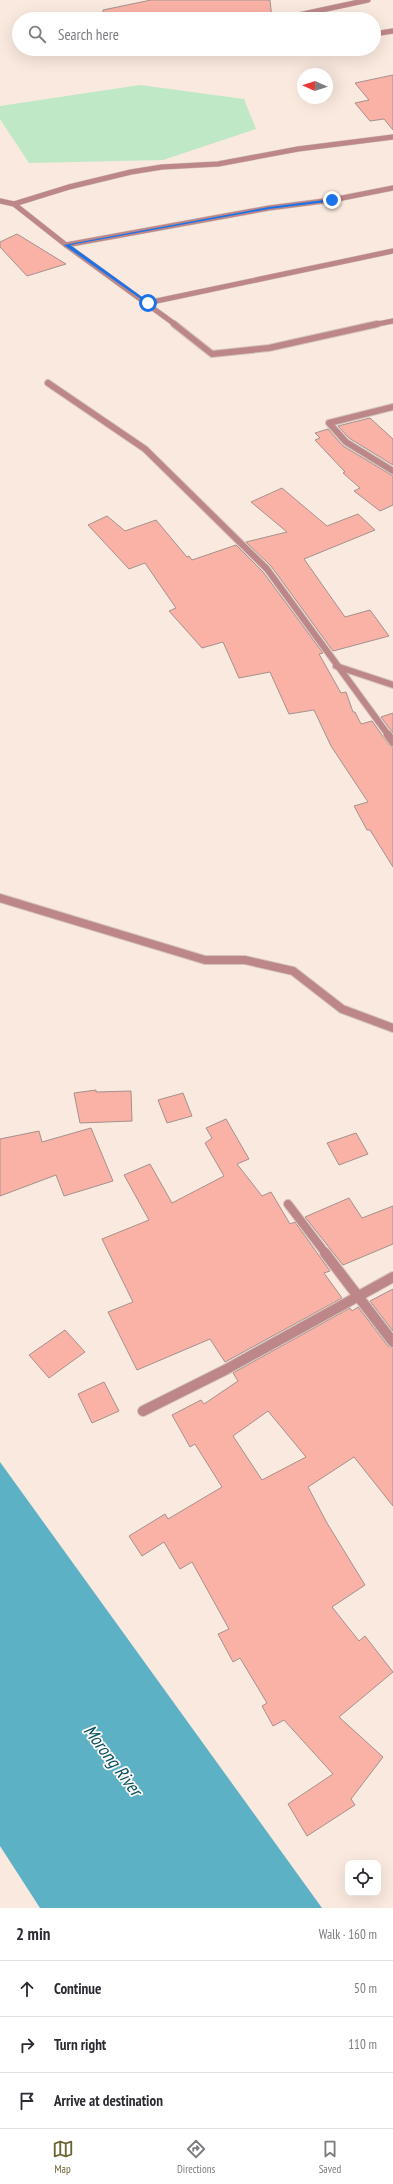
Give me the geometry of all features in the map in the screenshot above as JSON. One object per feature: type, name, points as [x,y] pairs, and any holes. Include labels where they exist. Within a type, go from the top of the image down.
[{"type":"street","points":[[312,12],[368,0]]},
{"type":"street","points":[[381,33],[393,31]]},
{"type":"street","points":[[14,204],[69,187],[132,172],[162,167],[218,164],[298,149],[393,137]]},
{"type":"street","points":[[66,245],[269,208],[332,200],[393,188]]},
{"type":"street","points":[[0,201],[14,204],[66,245],[148,303],[212,354],[269,348],[393,321]]},
{"type":"street","points":[[148,303],[393,251]]},
{"type":"street","points":[[48,383],[146,449],[267,570],[393,742]]},
{"type":"street","points":[[393,407],[329,422],[346,442],[393,471]]},
{"type":"street","points":[[336,666],[393,685]]},
{"type":"street","points":[[0,898],[205,960],[245,960],[293,971],[342,1009],[393,1028]]},
{"type":"street","points":[[288,1204],[393,1342]]},
{"type":"street","points":[[143,1411],[225,1370],[358,1295],[393,1277]]},
{"type":"green space","points":[[140,85],[244,99],[256,129],[163,160],[29,163],[0,119],[0,106]]},
{"type":"water","name":"Morong River","points":[[0,1462],[322,1908],[40,1908],[0,1846]]},
{"type":"building","points":[[151,0],[270,0],[271,12],[103,12],[103,10]]},
{"type":"building","points":[[393,75],[393,130],[384,119],[370,121],[355,103],[369,100],[355,83]]},
{"type":"building","points":[[17,234],[66,264],[27,276],[0,247],[0,242]]},
{"type":"building","points":[[370,418],[393,439],[393,465],[349,438],[338,426]]},
{"type":"building","points":[[328,429],[343,446],[393,476],[393,505],[380,511],[354,491],[360,488],[343,473],[345,472],[315,440],[320,438],[315,433]]},
{"type":"building","points":[[282,488],[327,526],[358,514],[375,530],[304,559],[345,617],[370,610],[389,636],[333,651],[271,566],[246,542],[287,532],[251,502]]},
{"type":"building","points":[[107,516],[125,531],[156,520],[187,557],[189,556],[192,560],[236,545],[263,572],[323,653],[319,654],[341,693],[346,692],[353,712],[355,712],[361,724],[372,721],[389,745],[393,747],[393,867],[370,830],[367,830],[354,806],[368,802],[331,746],[314,710],[289,714],[270,672],[239,678],[223,642],[202,648],[169,611],[176,608],[145,563],[129,569],[88,525]]},
{"type":"building","points":[[393,713],[393,733],[381,717]]},
{"type":"building","points":[[96,1090],[96,1092],[131,1091],[132,1121],[80,1123],[74,1093]]},
{"type":"building","points":[[183,1093],[192,1116],[167,1123],[158,1100]]},
{"type":"building","points":[[226,1119],[249,1159],[237,1164],[262,1196],[271,1192],[290,1224],[295,1222],[330,1271],[324,1273],[342,1298],[225,1362],[210,1339],[137,1370],[108,1312],[133,1302],[102,1239],[149,1220],[124,1175],[150,1164],[172,1203],[224,1176],[205,1143],[212,1138],[206,1128]]},
{"type":"building","points":[[91,1128],[113,1181],[64,1196],[56,1175],[0,1196],[0,1139],[39,1131],[42,1142]]},
{"type":"building","points":[[356,1133],[368,1154],[339,1165],[327,1143]]},
{"type":"building","points":[[349,1198],[362,1218],[393,1206],[393,1244],[343,1265],[305,1217]]},
{"type":"building","points":[[393,1289],[393,1331],[370,1301]]},
{"type":"building","points":[[358,1307],[388,1346],[393,1348],[393,1506],[354,1457],[308,1487],[327,1523],[365,1585],[332,1607],[359,1641],[365,1636],[393,1672],[339,1717],[383,1757],[351,1799],[355,1805],[307,1836],[288,1804],[333,1774],[284,1720],[273,1726],[262,1706],[267,1703],[240,1658],[233,1662],[218,1634],[229,1629],[192,1562],[180,1569],[164,1542],[142,1556],[129,1536],[165,1514],[168,1519],[222,1487],[195,1444],[190,1447],[172,1415],[201,1400],[204,1404],[238,1381],[233,1373],[350,1308],[352,1311]],"holes":[[[268,1411],[306,1457],[262,1480],[233,1436]]]},
{"type":"building","points":[[65,1330],[85,1352],[49,1378],[29,1355]]},
{"type":"building","points":[[104,1382],[119,1411],[92,1423],[78,1394]]},
{"type":"route","points":[[148,303],[66,245],[269,208],[332,200]]}]
